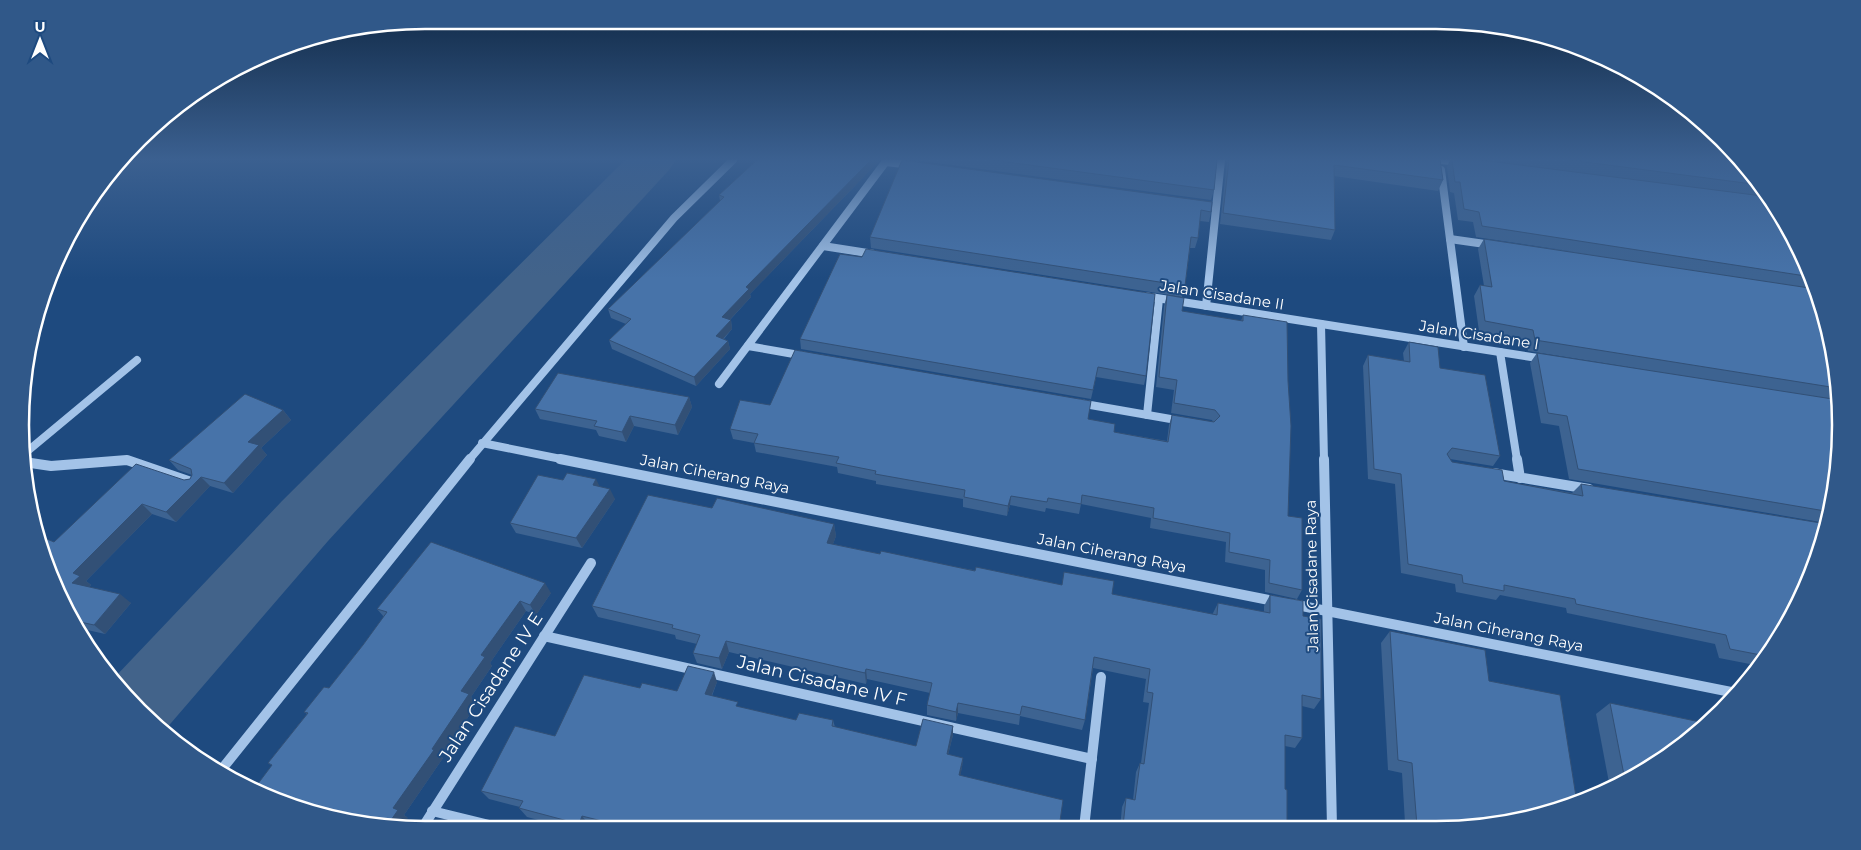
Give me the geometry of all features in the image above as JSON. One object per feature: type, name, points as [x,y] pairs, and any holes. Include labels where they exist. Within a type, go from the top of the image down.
[{"type":"street","points":[[224,766],[482,443],[674,218],[693,200]]},
{"type":"street","points":[[719,384],[857,200]]},
{"type":"street","points":[[1206,306],[1217,200]]},
{"type":"street","points":[[1445,200],[1464,346]]},
{"type":"street","points":[[1206,206],[1216,207]]},
{"type":"street","points":[[1450,239],[1498,246]]},
{"type":"street","points":[[823,246],[880,255]]},
{"type":"street","name":"Jalan Cisadane II","points":[[1130,294],[1321,324]]},
{"type":"street","points":[[1147,415],[1159,299]]},
{"type":"street","name":"Jalan Cisadane I","points":[[1321,324],[1549,360]]},
{"type":"street","name":"Jalan Cisadane Raya","points":[[1321,324],[1332,821]]},
{"type":"street","points":[[748,346],[816,358]]},
{"type":"street","points":[[1500,352],[1520,478]]},
{"type":"street","points":[[30,449],[137,360]]},
{"type":"street","points":[[1069,402],[1193,423]]},
{"type":"street","name":"Jalan Ciherang Raya","points":[[482,443],[1729,692]]},
{"type":"street","points":[[31,463],[51,466],[127,460],[195,483]]},
{"type":"street","points":[[1483,471],[1599,491]]},
{"type":"street","name":"Jalan Cisadane IV E","points":[[426,821],[590,563]]},
{"type":"street","name":"Jalan Cisadane IV F","points":[[544,636],[1092,759]]},
{"type":"street","points":[[1085,821],[1102,677]]},
{"type":"street","points":[[432,810],[474,821]]},
{"type":"building","points":[[721,200],[832,200],[746,287],[749,289],[722,317],[731,320],[716,336],[728,341],[694,377],[609,340],[631,319],[608,309]]},
{"type":"building","points":[[886,200],[1195,200],[1212,202],[1211,212],[1201,210],[1198,238],[1191,237],[1185,286],[870,237]]},
{"type":"building","points":[[1225,200],[1335,200],[1335,230],[1223,213]]},
{"type":"building","points":[[1463,200],[1761,200],[1779,227],[1803,276],[1482,226],[1479,212],[1464,209]]},
{"type":"building","points":[[1484,239],[1807,288],[1819,322],[1825,348],[1830,387],[1535,340],[1533,330],[1485,321],[1480,285],[1492,287]]},
{"type":"building","points":[[866,249],[1155,294],[1146,376],[1098,367],[1093,390],[800,339],[840,254],[862,257]]},
{"type":"building","points":[[1167,295],[1184,298],[1182,311],[1243,321],[1243,315],[1287,322],[1291,426],[1288,516],[1302,518],[1302,590],[1269,583],[1270,560],[1229,552],[1230,533],[1153,518],[1154,508],[1082,495],[1081,504],[1048,498],[1047,502],[1011,496],[1008,506],[964,497],[965,490],[875,474],[876,471],[836,463],[839,457],[754,443],[758,434],[730,429],[740,400],[770,405],[795,350],[1091,401],[1088,419],[1115,424],[1114,432],[1168,442],[1172,415],[1214,422],[1220,416],[1215,410],[1174,403],[1177,380],[1159,377]]},
{"type":"building","points":[[1409,342],[1438,347],[1440,368],[1485,375],[1500,456],[1452,448],[1447,454],[1452,462],[1502,470],[1504,481],[1583,496],[1581,484],[1820,523],[1802,577],[1779,623],[1758,654],[1730,649],[1726,635],[1576,604],[1575,599],[1504,585],[1504,591],[1463,583],[1462,575],[1408,564],[1401,474],[1374,469],[1368,355],[1410,362]]},
{"type":"building","points":[[1537,353],[1831,399],[1831,451],[1823,511],[1578,469],[1567,416],[1548,413]]},
{"type":"building","points":[[558,373],[689,397],[675,425],[630,416],[622,432],[594,426],[597,421],[535,409]]},
{"type":"building","points":[[245,394],[283,410],[248,442],[259,445],[224,483],[201,477],[166,512],[142,504],[73,573],[80,576],[72,583],[120,594],[94,625],[82,622],[59,577],[46,538],[54,542],[136,464],[184,480],[190,479],[192,475],[191,469],[169,460]]},
{"type":"building","points":[[567,473],[596,479],[593,485],[610,489],[576,538],[510,523],[538,475],[563,480]]},
{"type":"building","points":[[648,495],[712,508],[717,498],[834,524],[827,543],[880,554],[881,551],[975,571],[976,567],[1062,585],[1064,572],[1114,581],[1112,594],[1217,615],[1218,603],[1270,613],[1270,595],[1303,601],[1303,616],[1321,619],[1321,699],[1302,695],[1302,738],[1285,735],[1287,821],[1124,821],[1126,798],[1135,800],[1140,763],[1144,764],[1153,693],[1147,692],[1150,669],[1094,657],[1085,720],[1022,706],[1020,715],[958,703],[956,712],[927,705],[932,683],[866,669],[865,673],[726,641],[719,658],[693,653],[700,635],[672,628],[673,625],[592,606]]},
{"type":"building","points":[[431,542],[545,583],[530,605],[520,601],[481,655],[485,657],[461,691],[469,694],[432,749],[434,750],[393,808],[398,810],[392,819],[348,814],[322,808],[258,784],[272,765],[268,763],[308,713],[304,712],[324,687],[329,688],[387,612],[377,609]]},
{"type":"building","points":[[1390,631],[1485,650],[1489,681],[1560,695],[1576,795],[1539,808],[1513,814],[1462,820],[1417,821],[1412,763],[1398,760]]},
{"type":"building","points":[[688,666],[714,672],[705,694],[738,702],[736,706],[796,720],[799,713],[833,720],[832,726],[916,746],[923,719],[953,726],[947,754],[963,758],[959,775],[1063,800],[1060,821],[602,821],[582,816],[580,821],[568,821],[519,808],[523,801],[481,791],[515,726],[555,736],[584,675],[640,688],[642,683],[677,691]]},
{"type":"building","points":[[1610,703],[1698,722],[1656,754],[1624,773]]},
{"type":"waterway","points":[[141,701],[305,521],[614,200]]}]
